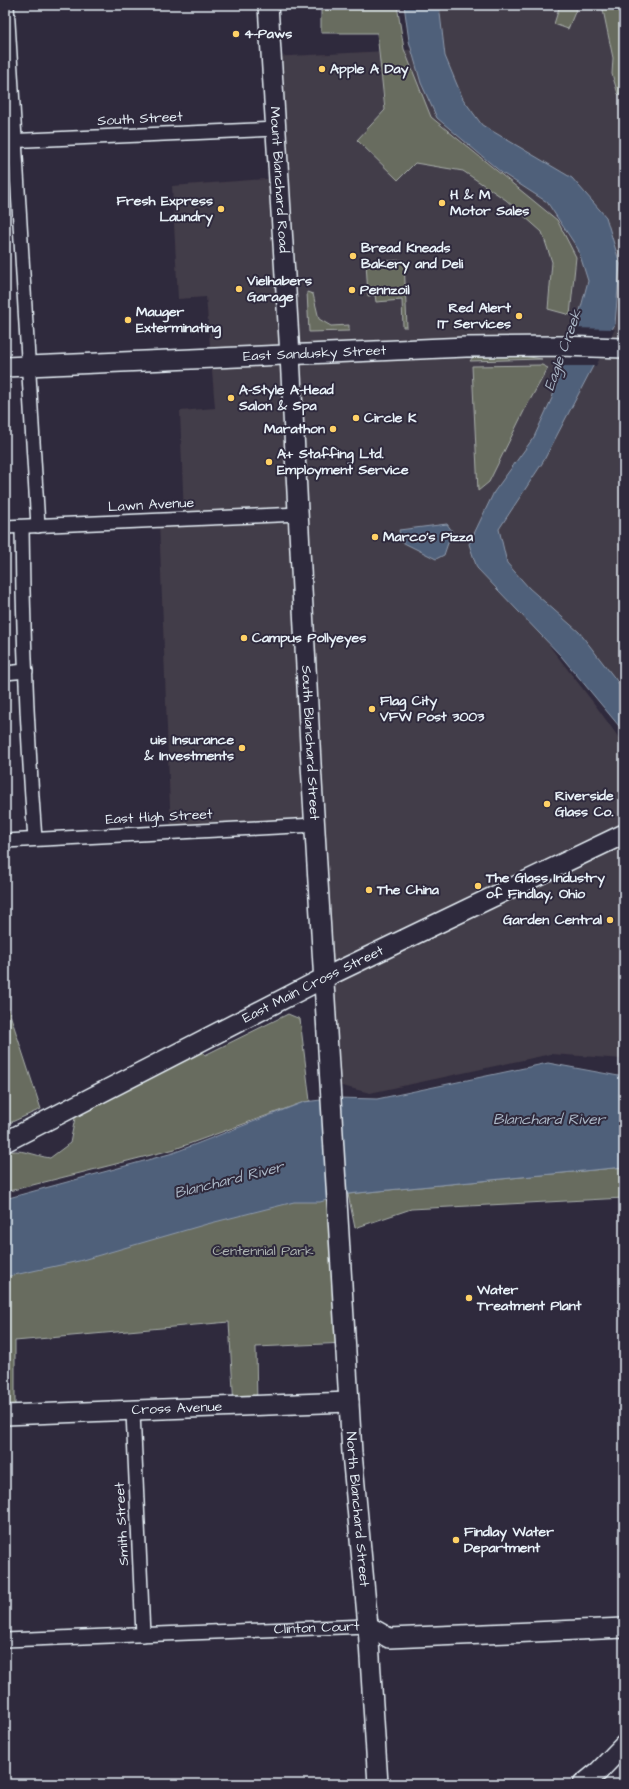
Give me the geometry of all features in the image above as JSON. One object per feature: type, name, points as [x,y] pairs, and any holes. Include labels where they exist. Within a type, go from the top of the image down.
[{"type":"main road","name":"Mount Blanchard Road","points":[[268,5],[290,355]]},
{"type":"main road","name":"East Sandusky Street","points":[[5,366],[466,347],[616,347]]},
{"type":"main road","name":"South Blanchard Street","points":[[290,355],[315,825],[340,1234]]},
{"type":"main road","name":"East Main Cross Street","points":[[5,1142],[324,978],[624,834]]},
{"type":"main road","name":"North Blanchard Street","points":[[340,1234],[352,1453],[368,1626],[378,1784]]},
{"type":"main road","name":"Cross Avenue","points":[[5,1415],[133,1412],[350,1402]]},
{"type":"main road","name":"Clinton Court","points":[[368,1626],[389,1638],[624,1628]]},
{"type":"main road","points":[[583,1784],[599,1771],[624,1745]]},
{"type":"street","points":[[7,5],[10,141],[29,365],[38,526]]},
{"type":"street","name":"South Street","points":[[10,141],[276,129]]},
{"type":"street","name":"Lawn Avenue","points":[[5,527],[299,514]]},
{"type":"street","points":[[22,527],[30,778],[35,839]]},
{"type":"street","points":[[5,674],[26,671]]},
{"type":"street","name":"East High Street","points":[[5,841],[315,825]]},
{"type":"street","name":"Smith Street","points":[[133,1412],[143,1635]]},
{"type":"street","name":"Clinton Court","points":[[5,1640],[368,1626]]},
{"type":"shaded area","points":[[420,5],[624,5],[624,695],[512,583],[551,648],[624,745],[624,1059],[551,1054],[370,1093],[330,1083],[315,825],[171,833],[159,520],[184,519],[180,411],[215,408],[206,297],[178,299],[172,186],[279,178],[271,57],[425,49]]},
{"type":"green space","points":[[321,5],[397,5],[404,49],[431,117],[557,220],[576,257],[570,315],[548,309],[552,262],[542,232],[506,200],[463,171],[415,163],[398,180],[357,140],[385,110],[377,33],[321,33]]},
{"type":"green space","points":[[560,5],[578,5],[568,29],[554,24]]},
{"type":"green space","points":[[602,5],[624,5],[624,94],[618,94],[612,74],[613,58]]},
{"type":"green space","points":[[404,260],[407,327],[403,327],[402,300],[376,302],[375,295],[368,296],[366,262]]},
{"type":"green space","points":[[307,292],[313,294],[319,319],[331,326],[349,325],[349,331],[309,332]]},
{"type":"green space","points":[[523,356],[542,359],[470,361],[473,357]]},
{"type":"green space","points":[[542,365],[548,368],[525,409],[489,482],[478,491],[472,366]]},
{"type":"green space","points":[[5,999],[41,1109],[5,1125]]},
{"type":"green space","points":[[288,1014],[300,1019],[310,1101],[175,1149],[5,1192],[5,1153],[10,1151],[21,1151],[50,1158],[70,1143],[75,1118],[85,1109],[202,1051],[205,1055]]},
{"type":"green space","name":"Centennial Park","points":[[335,1163],[346,1343],[256,1347],[257,1406],[234,1407],[229,1322],[15,1341],[15,1415],[5,1415],[5,1237]]},
{"type":"green space","points":[[624,1167],[624,1198],[411,1209],[355,1228],[348,1194]]},
{"type":"water","points":[[404,5],[439,5],[445,56],[463,99],[482,125],[572,178],[606,217],[620,264],[615,324],[543,462],[499,529],[507,563],[529,588],[579,632],[624,690],[624,732],[561,656],[477,568],[469,544],[494,492],[534,437],[552,398],[577,322],[588,281],[578,249],[547,202],[502,173],[437,118],[421,83],[409,41]]},
{"type":"water","points":[[447,524],[452,531],[444,555],[436,559],[400,541],[399,530]]},
{"type":"water","name":"Blanchard River","points":[[548,1063],[624,1077],[624,1167],[348,1194],[320,1202],[294,1202],[207,1224],[79,1261],[5,1277],[5,1199],[173,1153],[304,1102],[338,1098],[377,1099]]},
{"type":"pier","points":[[573,328],[615,329],[596,366],[561,366]]},
{"type":"place","name":"4-Paws","points":[[236,34]]},
{"type":"place","name":"Apple A Day","points":[[322,69]]},
{"type":"place","name":"H & M Motor Sales","points":[[442,203]]},
{"type":"place","name":"Fresh Express Laundry","points":[[221,209]]},
{"type":"place","name":"Bread Kneads Bakery and Deli","points":[[353,256]]},
{"type":"place","name":"Vielhabers Garage","points":[[239,289]]},
{"type":"place","name":"Pennzoil","points":[[352,290]]},
{"type":"place","name":"Red Alert IT Services","points":[[519,316]]},
{"type":"place","name":"Mauger Exterminating","points":[[128,320]]},
{"type":"place","name":"A-Style A-Head Salon & Spa","points":[[231,398]]},
{"type":"place","name":"Circle K","points":[[356,418]]},
{"type":"place","name":"Marathon","points":[[333,429]]},
{"type":"place","name":"A+ Staffing Ltd. Employment Service","points":[[269,462]]},
{"type":"place","name":"Marco's Pizza","points":[[375,537]]},
{"type":"place","name":"Campus Pollyeyes","points":[[244,638]]},
{"type":"place","name":"Flag City VFW Post 3003","points":[[372,709]]},
{"type":"place","name":"uis Insurance & Investments","points":[[242,748]]},
{"type":"place","name":"Riverside Glass Co.","points":[[547,804]]},
{"type":"place","name":"The Glass Industry of Findlay, Ohio","points":[[478,886]]},
{"type":"place","name":"The China","points":[[369,890]]},
{"type":"place","name":"Garden Central","points":[[610,920]]},
{"type":"place","name":"Water Treatment Plant","points":[[469,1298]]},
{"type":"place","name":"Findlay Water Department","points":[[456,1540]]},
{"type":"water label","name":"Eagle Creek","points":[[563,350]]}]
